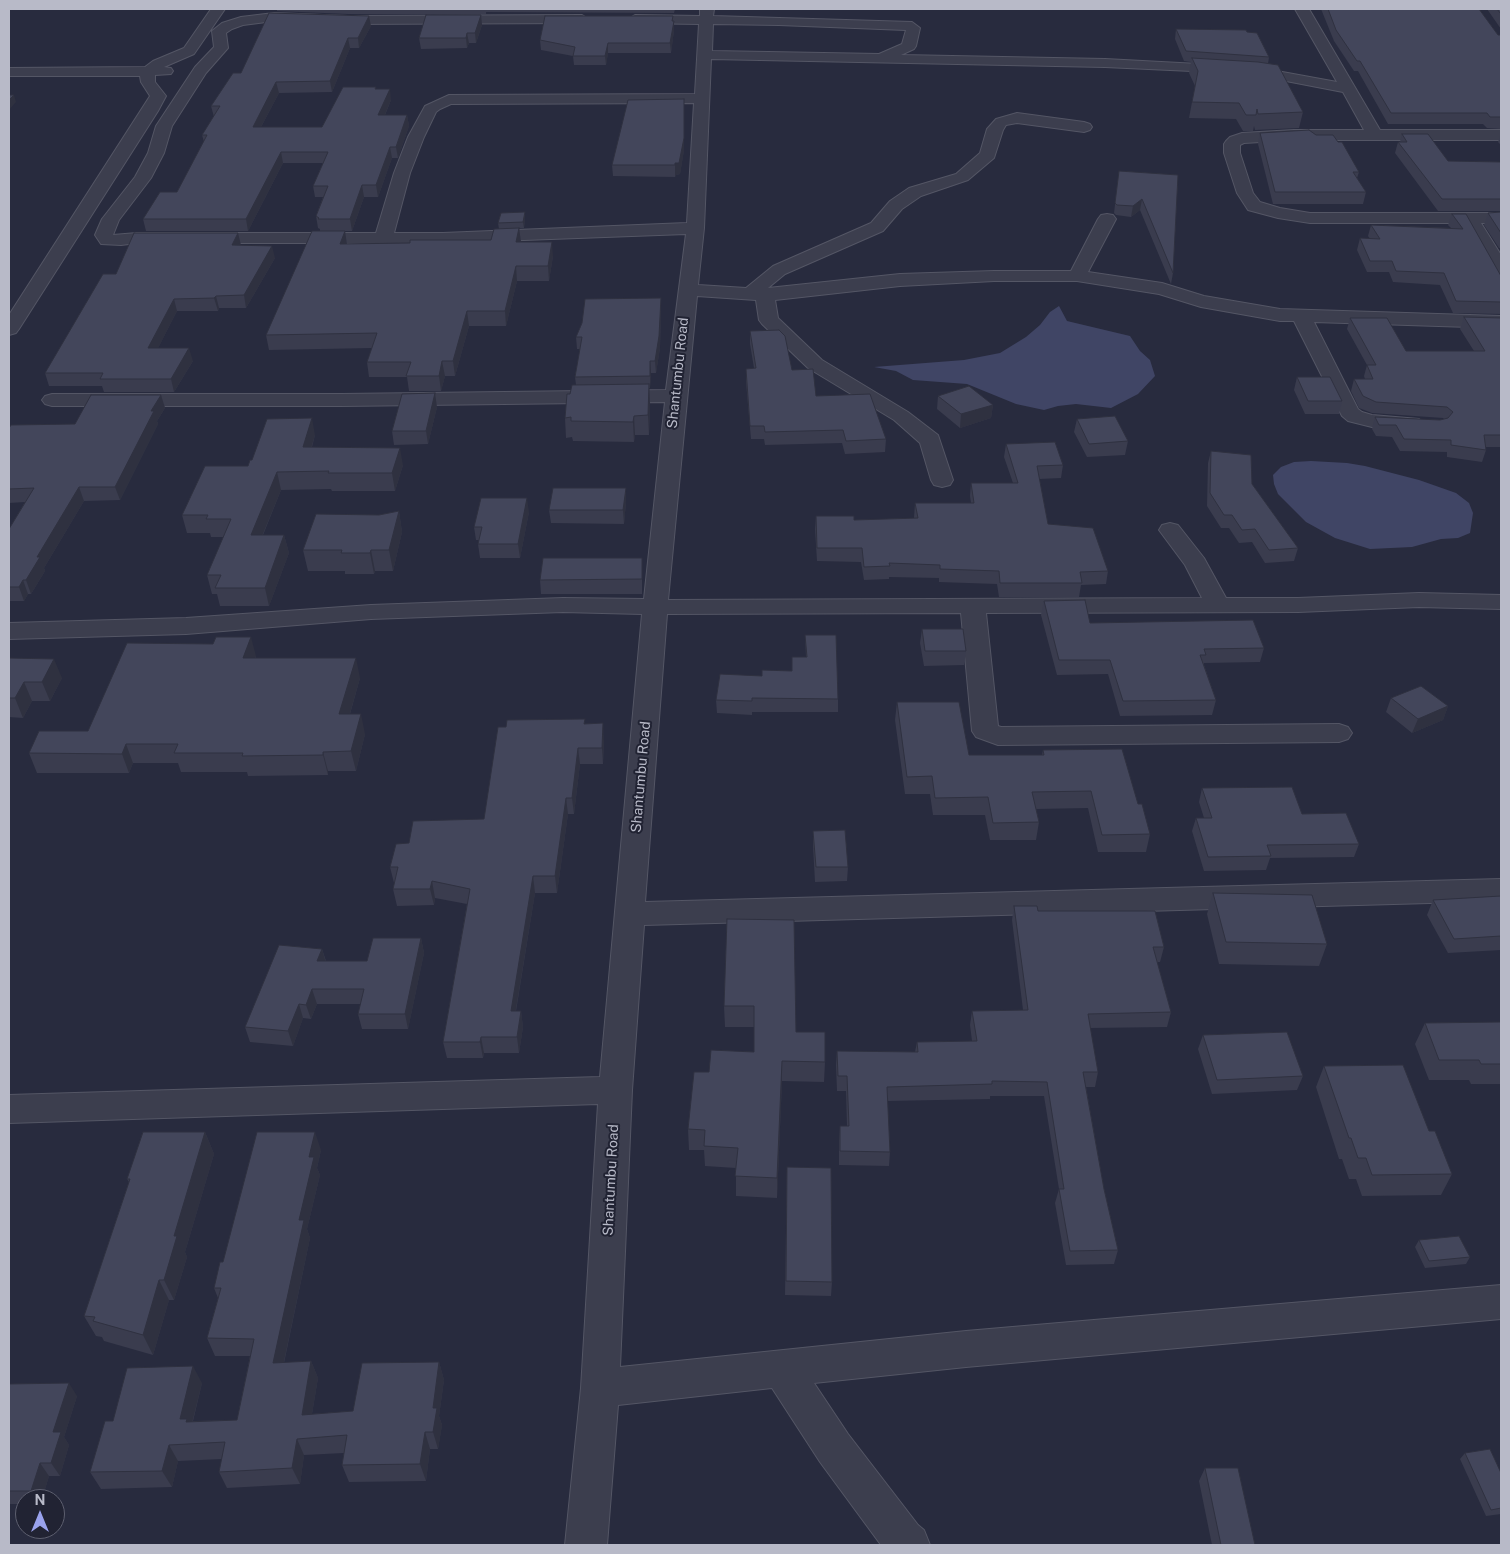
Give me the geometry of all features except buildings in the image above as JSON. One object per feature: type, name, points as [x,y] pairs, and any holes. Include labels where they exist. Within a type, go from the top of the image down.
[{"type":"street","points":[[147,72],[158,64],[190,50],[218,9]]},
{"type":"street","points":[[1302,9],[1374,134]]},
{"type":"street","points":[[623,19],[706,14],[907,25],[913,28],[909,46],[880,58]]},
{"type":"street","name":"Shantumbu Road","points":[[586,1545],[600,1388],[616,1090],[655,607],[695,228],[706,14]]},
{"type":"street","points":[[595,19],[348,20],[274,17],[241,21],[218,31],[221,48],[200,70],[164,126],[156,153],[143,178],[105,228],[104,235],[107,240],[136,238],[443,238],[695,228]]},
{"type":"street","points":[[704,56],[1105,63],[1255,71],[1348,89]]},
{"type":"street","points":[[9,72],[200,70]]},
{"type":"street","points":[[9,329],[150,111],[158,96],[148,82],[147,72]]},
{"type":"street","points":[[384,237],[405,164],[430,109],[435,106],[449,100],[703,98]]},
{"type":"street","points":[[758,294],[779,270],[877,228],[896,205],[915,192],[962,177],[988,155],[996,129],[1001,122],[1017,118],[1084,127]]},
{"type":"street","points":[[1501,135],[1374,134],[1248,137],[1236,140],[1232,144],[1232,153],[1245,193],[1254,206],[1278,213],[1310,218],[1501,218]]},
{"type":"street","points":[[1469,218],[1501,269]]},
{"type":"street","points":[[1077,276],[1107,219]]},
{"type":"street","points":[[687,290],[758,294],[900,280],[994,276],[1077,276],[1162,289],[1219,304],[1302,317],[1501,322]]},
{"type":"street","points":[[758,294],[769,320],[814,364],[901,416],[930,440],[942,480]]},
{"type":"street","points":[[1302,317],[1349,412],[1355,417],[1372,420],[1427,424]]},
{"type":"street","points":[[52,400],[342,400],[676,396]]},
{"type":"street","points":[[1170,530],[1196,563],[1218,605]]},
{"type":"street","points":[[9,631],[186,626],[381,612],[563,605],[655,607],[1298,605],[1418,600],[1501,602]]},
{"type":"street","points":[[972,606],[985,731],[998,736],[1339,733]]},
{"type":"street","points":[[630,914],[1501,890]]},
{"type":"street","points":[[9,1109],[616,1090]]},
{"type":"street","points":[[600,1388],[966,1349],[1501,1302]]},
{"type":"street","points":[[782,1369],[834,1448],[903,1540],[909,1545]]},
{"type":"water","points":[[1059,306],[1067,321],[1130,336],[1140,351],[1150,360],[1155,376],[1138,394],[1111,408],[1076,404],[1044,410],[1016,404],[967,384],[913,380],[896,371],[874,367],[964,360],[1000,353],[1026,337],[1040,325],[1050,312]]},
{"type":"water","points":[[1311,461],[1365,466],[1419,480],[1456,493],[1469,503],[1473,513],[1470,533],[1458,538],[1441,539],[1412,547],[1370,549],[1335,538],[1306,522],[1278,494],[1274,484],[1273,475],[1281,467],[1294,462]]}]
